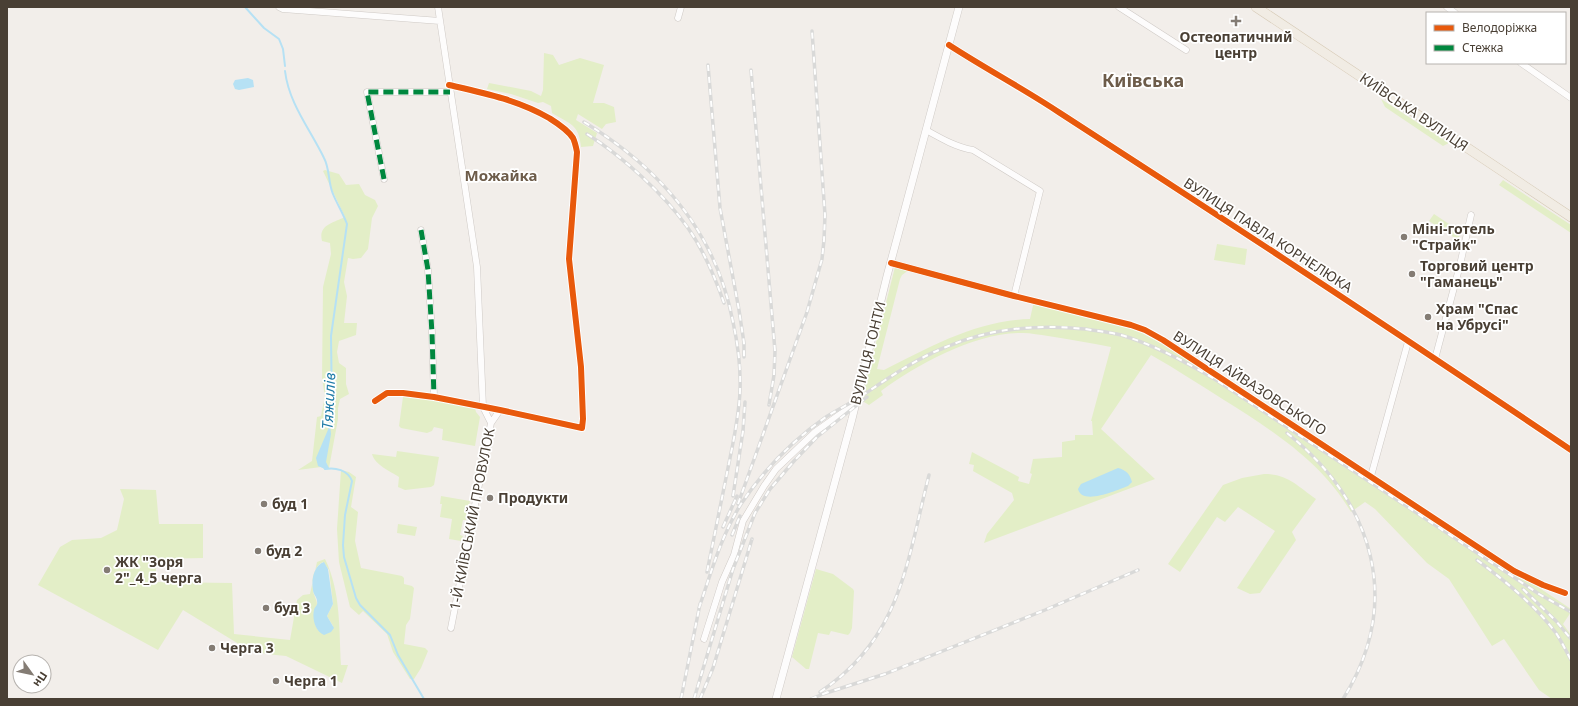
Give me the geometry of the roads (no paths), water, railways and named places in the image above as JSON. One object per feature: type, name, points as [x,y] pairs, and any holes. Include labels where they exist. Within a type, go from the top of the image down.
[{"type":"main road","name":"КИЇВСЬКА ВУЛИЦЯ","points":[[1256,7],[1571,217]]},
{"type":"street","points":[[279,7],[440,21]]},
{"type":"street","name":"1-Й КИЇВСЬКИЙ ПРОВУЛОК","points":[[438,7],[477,267],[483,407],[491,423],[451,628]]},
{"type":"street","points":[[678,18],[681,7]]},
{"type":"street","name":"ВУЛИЦЯ ГОНТИ","points":[[776,699],[856,404],[891,263],[959,7]]},
{"type":"street","points":[[1119,7],[1186,50]]},
{"type":"street","name":"ВУЛИЦЯ ПАВЛА КОРНЕЛЮКА","points":[[949,45],[982,67],[1058,112],[1571,450]]},
{"type":"street","points":[[1522,64],[1571,98]]},
{"type":"street","points":[[375,401],[387,393],[403,393],[434,397],[582,428],[584,419],[581,367],[569,259],[577,152],[576,145],[566,130],[556,122],[535,110],[512,100],[449,85]]},
{"type":"street","points":[[384,179],[367,92],[450,92]]},
{"type":"street","points":[[926,130],[946,142],[961,148],[973,150],[1040,191],[1014,296]]},
{"type":"street","points":[[1435,359],[1460,265],[1471,215]]},
{"type":"street","points":[[421,230],[428,270],[434,397]]},
{"type":"street","name":"ВУЛИЦЯ АЙВАЗОВСЬКОГО","points":[[891,263],[1131,325],[1145,330],[1163,340],[1514,571],[1543,585],[1565,593]]},
{"type":"street","points":[[1371,476],[1408,342]]},
{"type":"street","points":[[704,639],[722,582],[734,555],[743,521],[764,486],[776,469],[815,432],[856,404]]},
{"type":"street","points":[[491,423],[500,410]]},
{"type":"water","points":[[248,78],[253,80],[254,87],[239,90],[235,89],[233,84],[235,80]]},
{"type":"water","points":[[330,425],[331,434],[326,462],[329,468],[325,469],[318,466],[316,458]]},
{"type":"water","points":[[1118,468],[1125,471],[1130,477],[1132,482],[1128,486],[1093,497],[1081,494],[1078,489],[1081,484]]},
{"type":"water","points":[[324,562],[328,569],[333,604],[327,616],[334,628],[331,632],[324,635],[316,628],[313,617],[317,603],[312,582],[314,573],[318,566]]},
{"type":"waterway","name":"Тяжилів","points":[[245,7],[264,28],[279,39],[283,49],[285,66]]},
{"type":"waterway","name":"Тяжилів","points":[[285,71],[287,83],[295,105],[326,162],[331,190],[347,224],[331,336],[332,414],[330,426]]},
{"type":"waterway","name":"Тяжилів","points":[[324,467],[325,469],[333,468],[341,470],[348,474],[352,481],[345,515],[343,545],[344,557],[356,598],[360,605],[390,635],[398,655],[424,699]]},
{"type":"railway","points":[[738,504],[807,312],[822,259],[825,215],[812,31]]},
{"type":"railway","points":[[708,65],[720,208],[739,310],[744,343],[744,357]]},
{"type":"railway","points":[[751,70],[775,351],[774,375],[769,405]]},
{"type":"railway","points":[[584,122],[612,140],[637,160],[660,182],[681,206],[699,232],[713,259],[725,289],[738,348],[740,365],[740,391],[734,440],[707,572]]},
{"type":"railway","points":[[587,134],[614,153],[642,176],[678,215],[694,237],[704,255],[724,303]]},
{"type":"railway","points":[[699,608],[722,542],[741,504],[779,457],[814,426],[923,357],[946,347],[980,335],[1031,327],[1049,327],[1108,332],[1134,339],[1170,354],[1216,380],[1539,594],[1571,612]]},
{"type":"railway","points":[[694,699],[733,569],[755,513],[770,489],[817,437],[867,397]]},
{"type":"railway","points":[[733,496],[743,431],[745,402]]},
{"type":"railway","points":[[1287,433],[1317,460],[1341,490],[1359,522],[1370,555],[1375,590],[1372,626],[1362,662],[1343,699]]},
{"type":"railway","points":[[820,692],[847,671],[868,648],[884,623],[897,596],[906,567],[929,475]]},
{"type":"railway","points":[[723,527],[737,496]]},
{"type":"railway","points":[[732,535],[740,516]]},
{"type":"railway","points":[[700,699],[713,668],[752,539]]},
{"type":"railway","points":[[1477,560],[1509,585],[1539,613],[1556,633],[1571,660]]},
{"type":"railway","points":[[823,694],[885,674],[1045,610],[1138,570]]},
{"type":"railway","points":[[1523,589],[1556,621],[1571,639]]},
{"type":"railway","points":[[681,699],[700,604]]},
{"type":"railway","points":[[811,699],[828,692]]},
{"type":"place","name":"Остеопатичний центр","points":[[1236,21]]},
{"type":"place","name":"Міні-готель \"Страйк\"","points":[[1404,237]]},
{"type":"place","name":"Торговий центр \"Гаманець\"","points":[[1412,274]]},
{"type":"place","name":"Храм \"Спас на Убрусі\"","points":[[1428,317]]},
{"type":"place","name":"Продукти","points":[[490,498]]},
{"type":"place","name":"буд 1","points":[[264,504]]},
{"type":"place","name":"буд 2","points":[[258,551]]},
{"type":"place","name":"ЖК \"Зоря 2\"_4_5 черга","points":[[107,570]]},
{"type":"place","name":"буд 3","points":[[266,608]]},
{"type":"place","name":"Черга 3","points":[[212,648]]},
{"type":"place","name":"Черга 1","points":[[276,681]]},
{"type":"district","name":"Київська","points":[[1143,81]]},
{"type":"district","name":"Можайка","points":[[501,176]]}]
